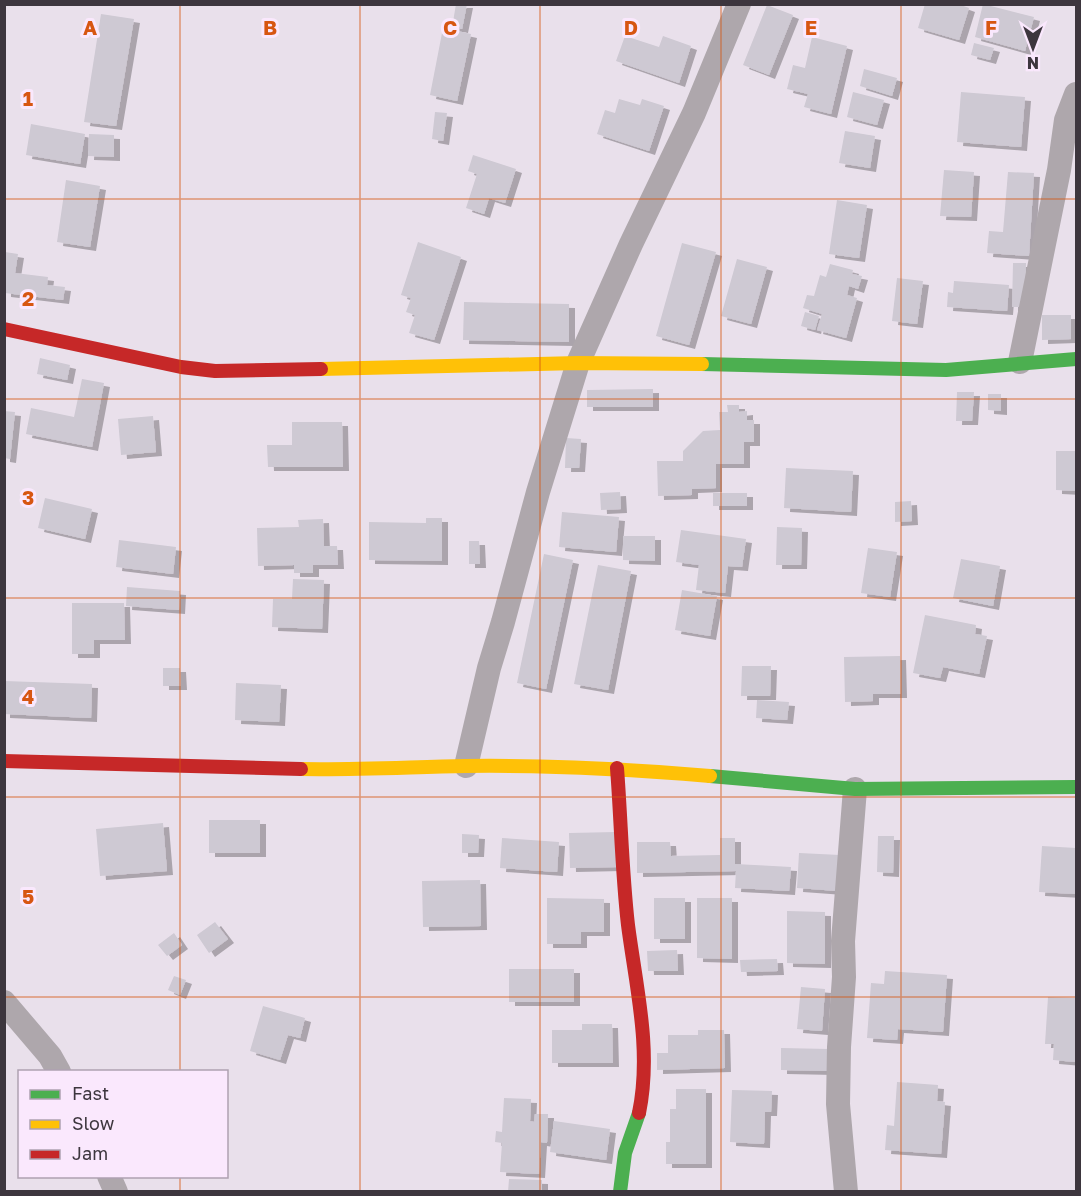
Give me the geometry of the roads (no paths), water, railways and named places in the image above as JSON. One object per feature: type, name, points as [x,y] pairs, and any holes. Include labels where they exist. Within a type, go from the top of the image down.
[{"type":"street","points":[[466,766],[489,668],[538,492],[578,363],[631,244],[694,113],[739,4]]},
{"type":"street","points":[[1020,362],[1059,170],[1066,120],[1077,94]]},
{"type":"street","points":[[4,329],[181,367],[215,371],[578,363],[756,364],[946,370],[1077,359]]},
{"type":"street","points":[[4,761],[350,770],[466,766],[617,768],[855,789],[1077,788]]},
{"type":"street","points":[[617,768],[628,922],[644,1032],[643,1094],[637,1123],[625,1153],[620,1191]]},
{"type":"street","points":[[846,1191],[838,1104],[838,1047],[844,977],[843,940],[855,789]]},
{"type":"street","points":[[4,1002],[50,1056],[58,1070]]}]
